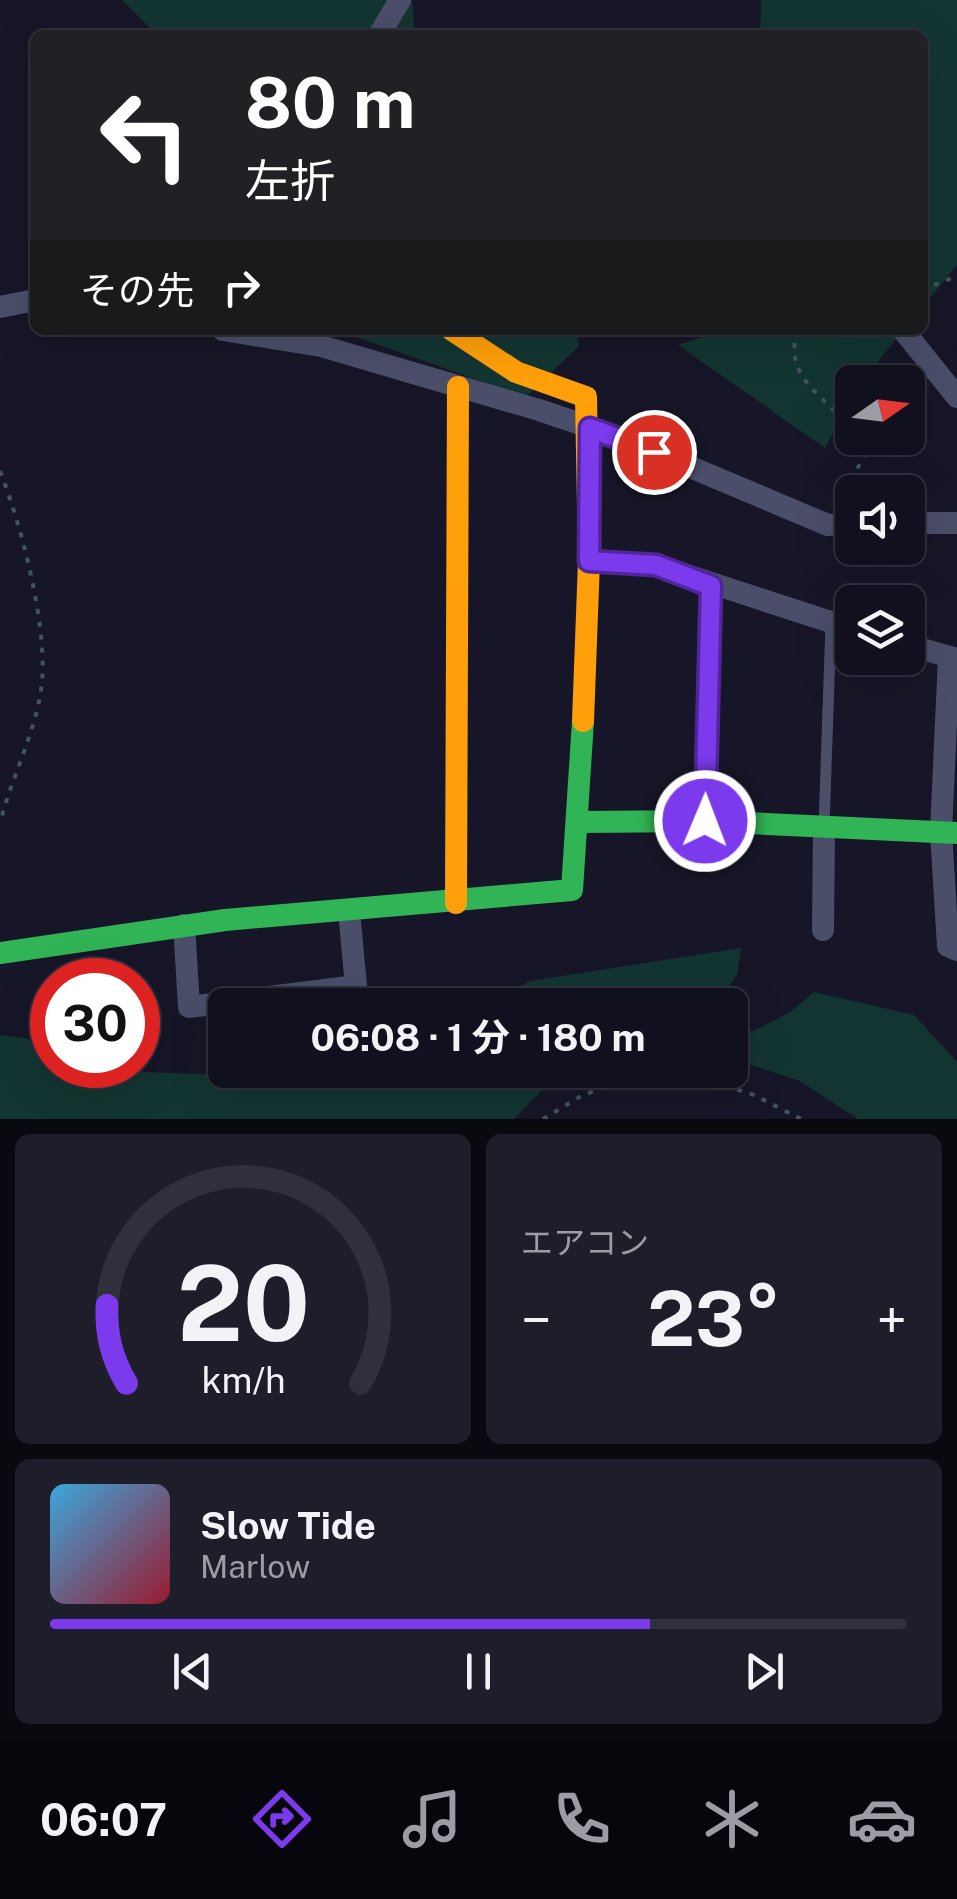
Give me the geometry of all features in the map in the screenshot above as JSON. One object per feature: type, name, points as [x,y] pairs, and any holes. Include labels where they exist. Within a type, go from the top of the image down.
[{"type":"street","points":[[383,30],[400,0]]},
{"type":"street","points":[[0,307],[30,301]]},
{"type":"street","points":[[254,335],[322,346],[590,428],[835,525]]},
{"type":"street","points":[[0,954],[184,926],[572,890],[580,822],[589,561],[590,428],[586,397],[516,372],[460,335]]},
{"type":"street","points":[[907,335],[957,397]]},
{"type":"street","points":[[456,903],[458,387]]},
{"type":"street","points":[[925,523],[957,523]]},
{"type":"street","points":[[589,561],[656,565],[835,624]]},
{"type":"street","points":[[705,821],[711,586]]},
{"type":"street","points":[[925,650],[953,658],[948,946],[957,950]]},
{"type":"street","points":[[580,822],[705,821],[949,833]]},
{"type":"street","points":[[823,930],[824,826]]},
{"type":"street","points":[[184,926],[189,1006],[356,986],[349,911]]},
{"type":"lane","points":[[824,826],[838,675]]},
{"type":"path","points":[[928,288],[957,276]]},
{"type":"path","points":[[796,335],[792,347],[801,381],[835,415]]},
{"type":"path","points":[[828,525],[864,455]]},
{"type":"path","points":[[0,470],[23,535],[40,638],[42,688],[0,824]]},
{"type":"path","points":[[543,1119],[581,1096],[642,1073],[681,1071],[754,1096],[802,1119]]},
{"type":"green space","points":[[122,0],[412,0],[415,30],[152,30]]},
{"type":"green space","points":[[761,0],[957,0],[957,265],[928,301],[928,30],[760,30]]},
{"type":"green space","points":[[350,335],[578,335],[579,346],[526,397]]},
{"type":"green space","points":[[709,335],[899,335],[875,365],[835,365],[835,429],[825,448],[678,345]]},
{"type":"green space","points":[[741,948],[737,975],[727,988],[516,988],[530,981]]},
{"type":"green space","points":[[814,992],[914,1015],[957,1062],[957,1119],[858,1119],[800,1081],[748,1064],[748,1029],[753,1031],[789,1013]]},
{"type":"green space","points":[[0,1035],[30,1039],[30,1088],[160,1088],[160,1073],[208,1074],[208,1088],[548,1088],[514,1119],[0,1119]]},
{"type":"traffic: fast","points":[[0,953],[225,920],[572,890],[583,721]]},
{"type":"traffic: fast","points":[[580,822],[705,821],[957,833]]},
{"type":"traffic: slow","points":[[460,335],[516,372],[586,397],[589,561],[583,721]]},
{"type":"traffic: slow","points":[[456,903],[458,387]]},
{"type":"route","points":[[654,452],[590,428],[589,561],[656,565],[711,586],[705,821]]}]
